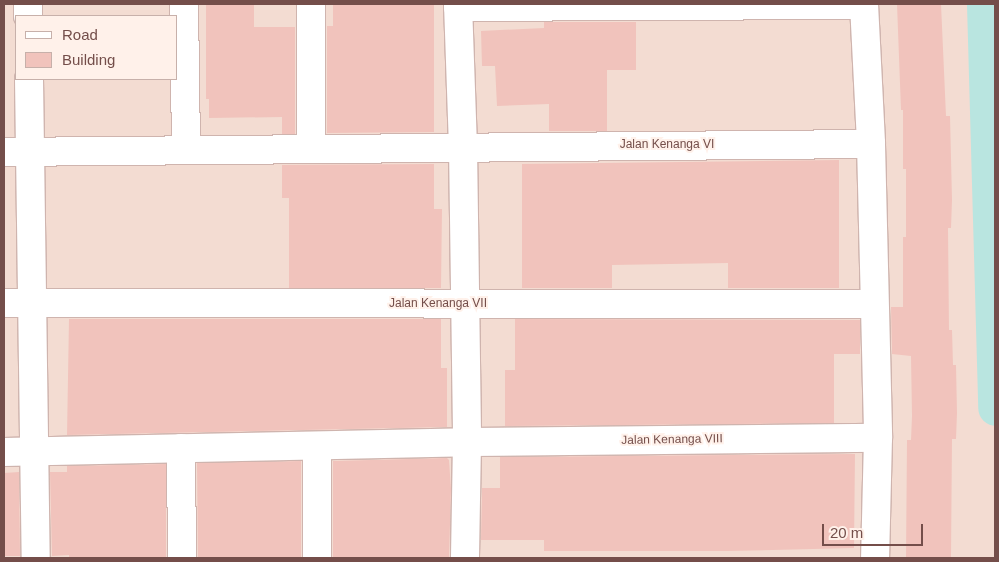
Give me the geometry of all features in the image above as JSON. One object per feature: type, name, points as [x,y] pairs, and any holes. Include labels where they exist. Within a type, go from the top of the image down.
[{"type":"street","points":[[184,4],[186,150]]},
{"type":"street","points":[[311,4],[311,149]]},
{"type":"street","points":[[465,558],[467,442],[463,146],[458,5],[864,4],[871,144],[873,304],[878,438],[875,558]]},
{"type":"street","points":[[29,80],[17,152],[33,304],[36,558]]},
{"type":"street","name":"Jalan Kenanga VI","points":[[17,152],[463,146],[871,144]]},
{"type":"street","name":"Jalan Kenanga VII","points":[[4,304],[873,304]]},
{"type":"street","name":"Jalan Kenanga VIII","points":[[4,452],[467,442],[878,438]]},
{"type":"street","points":[[317,446],[317,558]]},
{"type":"street","points":[[180,448],[182,558]]},
{"type":"shaded area","points":[[4,4],[995,4],[995,558],[4,558]]},
{"type":"building","points":[[206,4],[254,4],[254,27],[295,27],[295,134],[282,134],[282,117],[209,118],[209,99],[206,99]]},
{"type":"building","points":[[333,4],[434,4],[434,132],[327,133],[327,26],[333,26]]},
{"type":"building","points":[[897,4],[941,4],[946,116],[950,116],[952,200],[951,228],[948,228],[949,330],[952,330],[953,365],[956,365],[957,413],[956,439],[952,439],[951,558],[906,558],[907,440],[911,440],[912,416],[911,356],[892,354],[891,307],[903,307],[903,237],[906,237],[906,169],[903,169],[903,110],[901,110]]},
{"type":"building","points":[[544,22],[636,22],[636,70],[607,70],[607,131],[549,131],[549,104],[497,106],[495,66],[482,66],[481,31],[544,28]]},
{"type":"building","points":[[839,160],[839,288],[728,288],[728,263],[612,265],[612,288],[522,288],[522,164]]},
{"type":"building","points":[[434,164],[434,209],[442,209],[441,288],[289,288],[289,198],[282,198],[282,165]]},
{"type":"building","points":[[69,319],[441,319],[441,368],[447,368],[447,427],[67,435]]},
{"type":"building","points":[[515,319],[860,320],[860,354],[834,354],[834,423],[505,426],[505,370],[515,370]]},
{"type":"building","points":[[855,454],[854,548],[727,551],[544,551],[544,540],[481,540],[482,488],[500,488],[500,457]]},
{"type":"building","points":[[447,458],[449,460],[451,489],[449,558],[333,558],[333,461]]},
{"type":"building","points":[[301,461],[301,558],[198,558],[197,463]]},
{"type":"building","points":[[166,464],[166,558],[69,558],[69,555],[52,556],[50,472],[67,472],[67,466]]},
{"type":"building","points":[[19,472],[20,556],[4,556],[4,473]]},
{"type":"waterway","points":[[984,4],[995,408]]}]
